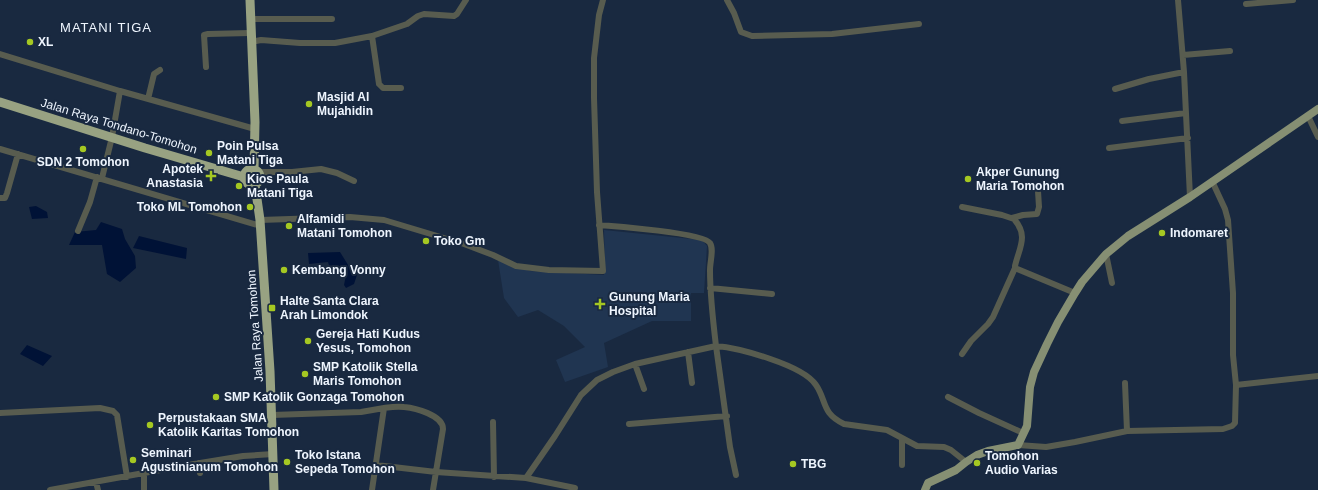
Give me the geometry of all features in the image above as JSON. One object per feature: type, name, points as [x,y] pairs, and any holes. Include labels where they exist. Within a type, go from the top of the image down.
[{"type":"highway","name":"Jalan Raya Tomohon","points":[[250,0],[256,171],[260,178],[259,182],[255,185],[261,223],[272,415],[274,490]]},
{"type":"highway","name":"Jalan Raya Tondano-Tomohon","points":[[0,102],[230,174],[244,177]]},
{"type":"highway","points":[[255,185],[246,183],[244,177],[248,171],[256,171]]},
{"type":"main road","points":[[925,490],[928,483],[956,470],[966,462],[988,452],[1018,445],[1022,433],[1027,426],[1030,387],[1034,372],[1058,322],[1075,293],[1106,254],[1128,236],[1318,109]]},
{"type":"street","points":[[206,67],[204,35],[251,37],[261,40],[300,43],[335,43],[372,36],[407,24],[418,16],[424,14],[454,16],[466,0]]},
{"type":"street","points":[[0,148],[261,223],[350,217],[384,220],[492,254],[516,266],[549,270],[603,271],[595,152],[594,58],[599,15],[603,0]]},
{"type":"street","points":[[727,0],[734,13],[741,32],[752,36],[832,34],[918,24]]},
{"type":"street","points":[[1178,0],[1183,55],[1190,196]]},
{"type":"street","points":[[1246,4],[1293,0]]},
{"type":"street","points":[[251,19],[332,19]]},
{"type":"street","points":[[372,36],[379,84],[383,88],[401,88]]},
{"type":"street","points":[[1183,55],[1230,50]]},
{"type":"street","points":[[0,54],[120,91],[255,129]]},
{"type":"street","points":[[148,99],[154,74],[160,70]]},
{"type":"street","points":[[1115,89],[1149,79],[1184,72]]},
{"type":"street","points":[[78,231],[90,202],[112,137],[120,91]]},
{"type":"street","points":[[1122,120],[1186,113]]},
{"type":"street","points":[[1308,116],[1318,137]]},
{"type":"street","points":[[1109,148],[1188,138]]},
{"type":"street","points":[[0,198],[5,198],[8,194],[18,154]]},
{"type":"street","points":[[256,171],[292,172],[321,169],[337,173],[354,182]]},
{"type":"street","points":[[1018,445],[1046,447],[1127,430],[1200,430],[1228,428],[1235,423],[1236,385],[1233,355],[1234,294],[1228,220],[1225,209],[1212,181]]},
{"type":"street","points":[[962,208],[1012,218],[1023,215],[1037,214],[1039,207],[1038,191]]},
{"type":"street","points":[[962,354],[971,340],[988,324],[993,316],[1015,268],[1022,245],[1022,238],[1020,229],[1012,218]]},
{"type":"street","points":[[599,225],[680,234],[707,239],[711,246],[711,308],[727,416],[730,447],[736,475]]},
{"type":"street","points":[[1106,254],[1112,283]]},
{"type":"street","points":[[1015,268],[1075,293]]},
{"type":"street","points":[[710,288],[772,294]]},
{"type":"street","points":[[526,478],[555,436],[581,394],[597,380],[635,364],[716,346],[734,349],[802,372],[816,384],[824,404],[830,414],[837,420],[851,426],[887,430],[917,446],[951,450],[966,462]]},
{"type":"street","points":[[688,352],[692,383]]},
{"type":"street","points":[[635,364],[644,389]]},
{"type":"street","points":[[1236,385],[1318,376]]},
{"type":"street","points":[[1125,383],[1127,430]]},
{"type":"street","points":[[948,397],[979,414],[1022,433]]},
{"type":"street","points":[[272,415],[354,412],[402,407],[413,408],[428,413],[437,418],[443,429],[433,490]]},
{"type":"street","points":[[0,413],[100,408],[113,411],[117,415],[127,477]]},
{"type":"street","points":[[372,490],[384,408]]},
{"type":"street","points":[[629,424],[727,416]]},
{"type":"street","points":[[493,422],[494,477]]},
{"type":"street","points":[[902,438],[902,465]]},
{"type":"street","points":[[50,490],[199,463],[243,456],[273,454]]},
{"type":"street","points":[[199,463],[200,473]]},
{"type":"street","points":[[376,465],[436,472],[526,478],[575,488]]},
{"type":"street","points":[[144,473],[144,490]]},
{"type":"street","points":[[96,482],[98,490]]},
{"type":"shaded area","points":[[36,206],[47,212],[48,218],[32,219],[29,207]]},
{"type":"shaded area","points":[[101,222],[122,229],[125,239],[135,256],[136,268],[120,282],[107,274],[102,245],[69,245],[75,232],[96,230]]},
{"type":"shaded area","name":"Gunung Maria Hospital","points":[[604,230],[702,240],[707,246],[704,293],[691,293],[691,321],[652,321],[604,343],[608,367],[565,382],[556,360],[585,347],[564,326],[538,310],[518,317],[504,298],[498,260],[530,271],[604,275]]},
{"type":"shaded area","points":[[139,236],[187,248],[186,259],[133,248]]},
{"type":"shaded area","points":[[340,252],[350,268],[366,267],[368,272],[357,275],[354,284],[346,288],[344,285],[346,275],[331,272],[328,262],[309,264],[308,253]]},
{"type":"shaded area","points":[[27,345],[52,356],[43,366],[20,354]]},
{"type":"place","name":"XL","points":[[30,42]]},
{"type":"place","name":"Masjid Al Mujahidin","points":[[309,104]]},
{"type":"place","name":"SDN 2 Tomohon","points":[[83,149]]},
{"type":"place","name":"Poin Pulsa Matani Tiga","points":[[209,153]]},
{"type":"place","name":"Apotek Anastasia","points":[[211,176]]},
{"type":"place","name":"Akper Gunung Maria Tomohon","points":[[968,179]]},
{"type":"place","name":"Kios Paula Matani Tiga","points":[[239,186]]},
{"type":"place","name":"Toko ML Tomohon","points":[[250,207]]},
{"type":"place","name":"Alfamidi Matani Tomohon","points":[[289,226]]},
{"type":"place","name":"Indomaret","points":[[1162,233]]},
{"type":"place","name":"Toko Gm","points":[[426,241]]},
{"type":"place","name":"Kembang Vonny","points":[[284,270]]},
{"type":"place","name":"Gunung Maria Hospital","points":[[600,304]]},
{"type":"place","name":"Halte Santa Clara Arah Limondok","points":[[272,308]]},
{"type":"place","name":"Gereja Hati Kudus Yesus, Tomohon","points":[[308,341]]},
{"type":"place","name":"SMP Katolik Stella Maris Tomohon","points":[[305,374]]},
{"type":"place","name":"SMP Katolik Gonzaga Tomohon","points":[[216,397]]},
{"type":"place","name":"Perpustakaan SMA Katolik Karitas Tomohon","points":[[150,425]]},
{"type":"place","name":"Seminari Agustinianum Tomohon","points":[[133,460]]},
{"type":"place","name":"Toko Istana Sepeda Tomohon","points":[[287,462]]},
{"type":"place","name":"Tomohon Audio Varias","points":[[977,463]]},
{"type":"place","name":"TBG","points":[[793,464]]},
{"type":"district","name":"MATANI TIGA","points":[[106,27]]}]
